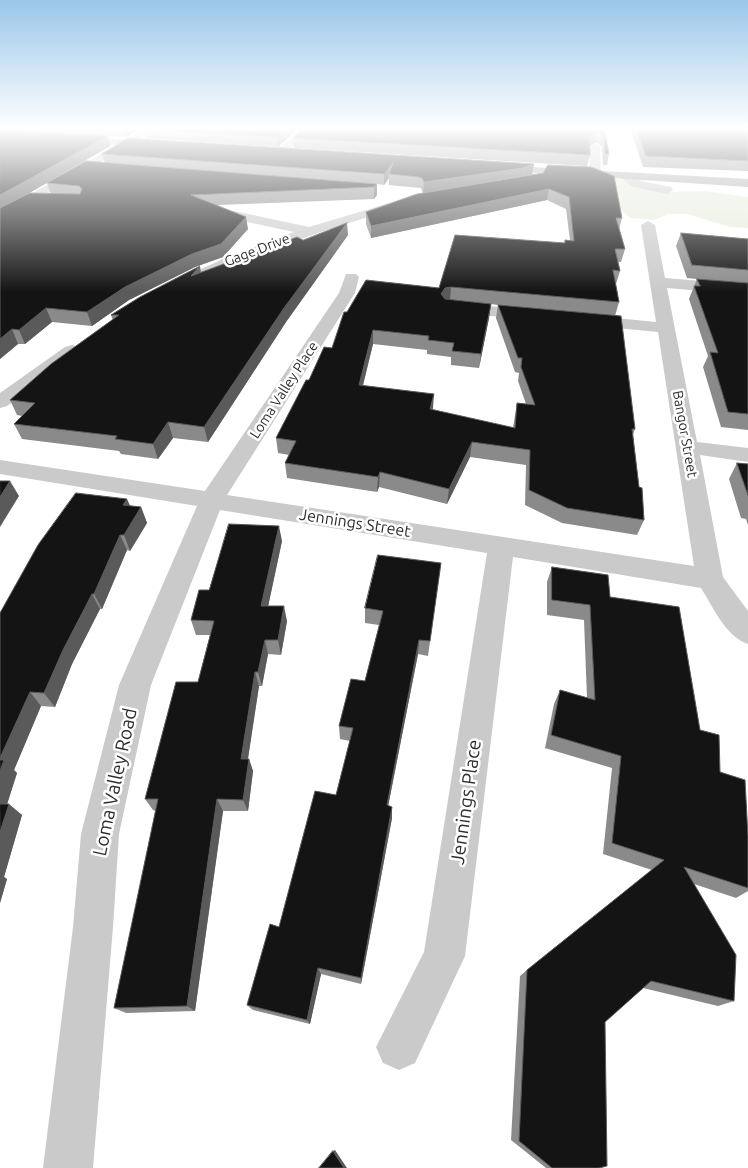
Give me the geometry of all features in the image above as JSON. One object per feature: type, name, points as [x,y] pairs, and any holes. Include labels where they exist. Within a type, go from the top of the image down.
[{"type":"main road","points":[[522,183],[528,183]]},
{"type":"street","points":[[0,217],[60,183]]},
{"type":"street","points":[[635,183],[667,190]]},
{"type":"street","points":[[32,199],[50,200]]},
{"type":"street","name":"Gage Drive","points":[[155,296],[207,269],[309,231],[416,200]]},
{"type":"street","points":[[234,215],[309,231]]},
{"type":"street","name":"Bangor Street","points":[[648,225],[710,579],[727,606],[748,632]]},
{"type":"street","name":"Loma Valley Place","points":[[211,500],[347,293],[351,276]]},
{"type":"street","points":[[658,282],[748,290]]},
{"type":"street","points":[[450,307],[551,317]]},
{"type":"street","points":[[570,319],[666,328]]},
{"type":"street","points":[[0,402],[87,340]]},
{"type":"street","points":[[687,447],[748,455]]},
{"type":"street","name":"Jennings Street","points":[[0,468],[710,579]]},
{"type":"street","name":"Loma Valley Road","points":[[68,1168],[92,936],[100,834],[135,685],[211,500]]},
{"type":"street","name":"Jennings Place","points":[[399,1047],[444,956],[501,546]]},
{"type":"green space","points":[[603,183],[632,183],[669,192],[705,191],[748,197],[748,228],[730,227],[688,214],[667,214],[655,220],[630,218],[612,202],[578,200],[619,190]]},
{"type":"building","points":[[0,183],[23,183],[0,195]]},
{"type":"building","points":[[47,183],[377,184],[374,187],[191,195],[246,217],[221,244],[192,254],[125,287],[87,312],[46,308],[19,330],[12,329],[0,339],[0,208],[30,193],[80,194],[82,189],[79,186]]},
{"type":"building","points":[[486,183],[615,183],[622,218],[616,218],[625,249],[615,249],[620,271],[613,270],[619,302],[445,288],[441,294],[445,299],[491,304],[481,354],[452,351],[454,343],[428,340],[429,336],[373,330],[359,385],[434,394],[430,409],[515,428],[517,403],[535,405],[521,367],[522,358],[518,358],[498,305],[621,316],[635,429],[632,429],[639,487],[642,488],[644,520],[567,508],[529,490],[530,450],[472,442],[449,489],[380,472],[378,477],[285,463],[296,441],[276,438],[306,380],[309,380],[324,347],[332,348],[344,312],[347,312],[366,280],[439,288],[455,235],[565,243],[565,240],[574,241],[569,197],[549,189],[371,226],[366,212],[417,194]]},
{"type":"building","points":[[347,223],[284,308],[204,427],[168,422],[153,444],[115,439],[117,436],[14,424],[35,403],[10,400],[51,364],[119,315],[111,315],[140,297],[200,266],[191,276],[297,237],[303,240]]},
{"type":"building","points":[[681,233],[748,239],[748,270],[692,265]]},
{"type":"building","points":[[697,279],[748,283],[748,414],[728,412],[710,352],[718,353],[694,286],[700,286]]},
{"type":"building","points":[[737,463],[748,464],[748,495]]},
{"type":"building","points":[[0,481],[10,481],[0,497]]},
{"type":"building","points":[[76,493],[127,499],[123,505],[141,507],[124,535],[120,535],[94,594],[92,594],[63,650],[44,693],[30,692],[0,758],[0,613],[38,545]]},
{"type":"building","points":[[229,524],[279,526],[261,606],[284,606],[278,640],[265,640],[258,672],[255,672],[241,759],[249,759],[243,800],[217,799],[187,1006],[114,1008],[158,799],[145,799],[176,682],[198,682],[214,621],[191,620],[199,590],[209,590]]},
{"type":"building","points":[[378,555],[441,563],[430,641],[419,640],[387,805],[392,807],[361,978],[318,968],[307,1020],[247,1005],[270,924],[279,927],[315,791],[336,795],[353,728],[339,726],[351,679],[365,681],[383,611],[365,608]]},
{"type":"building","points":[[552,567],[608,575],[610,597],[679,607],[700,730],[719,735],[720,772],[745,780],[748,888],[684,867],[736,955],[734,1001],[651,981],[605,1022],[607,1166],[599,1168],[552,1168],[519,1141],[527,970],[664,860],[612,843],[621,756],[551,735],[560,690],[595,700],[590,605],[552,600]]},
{"type":"building","points":[[0,760],[4,760],[0,771]]},
{"type":"building","points":[[0,804],[9,804],[0,832]]},
{"type":"building","points":[[333,1151],[344,1168],[319,1168]]}]
